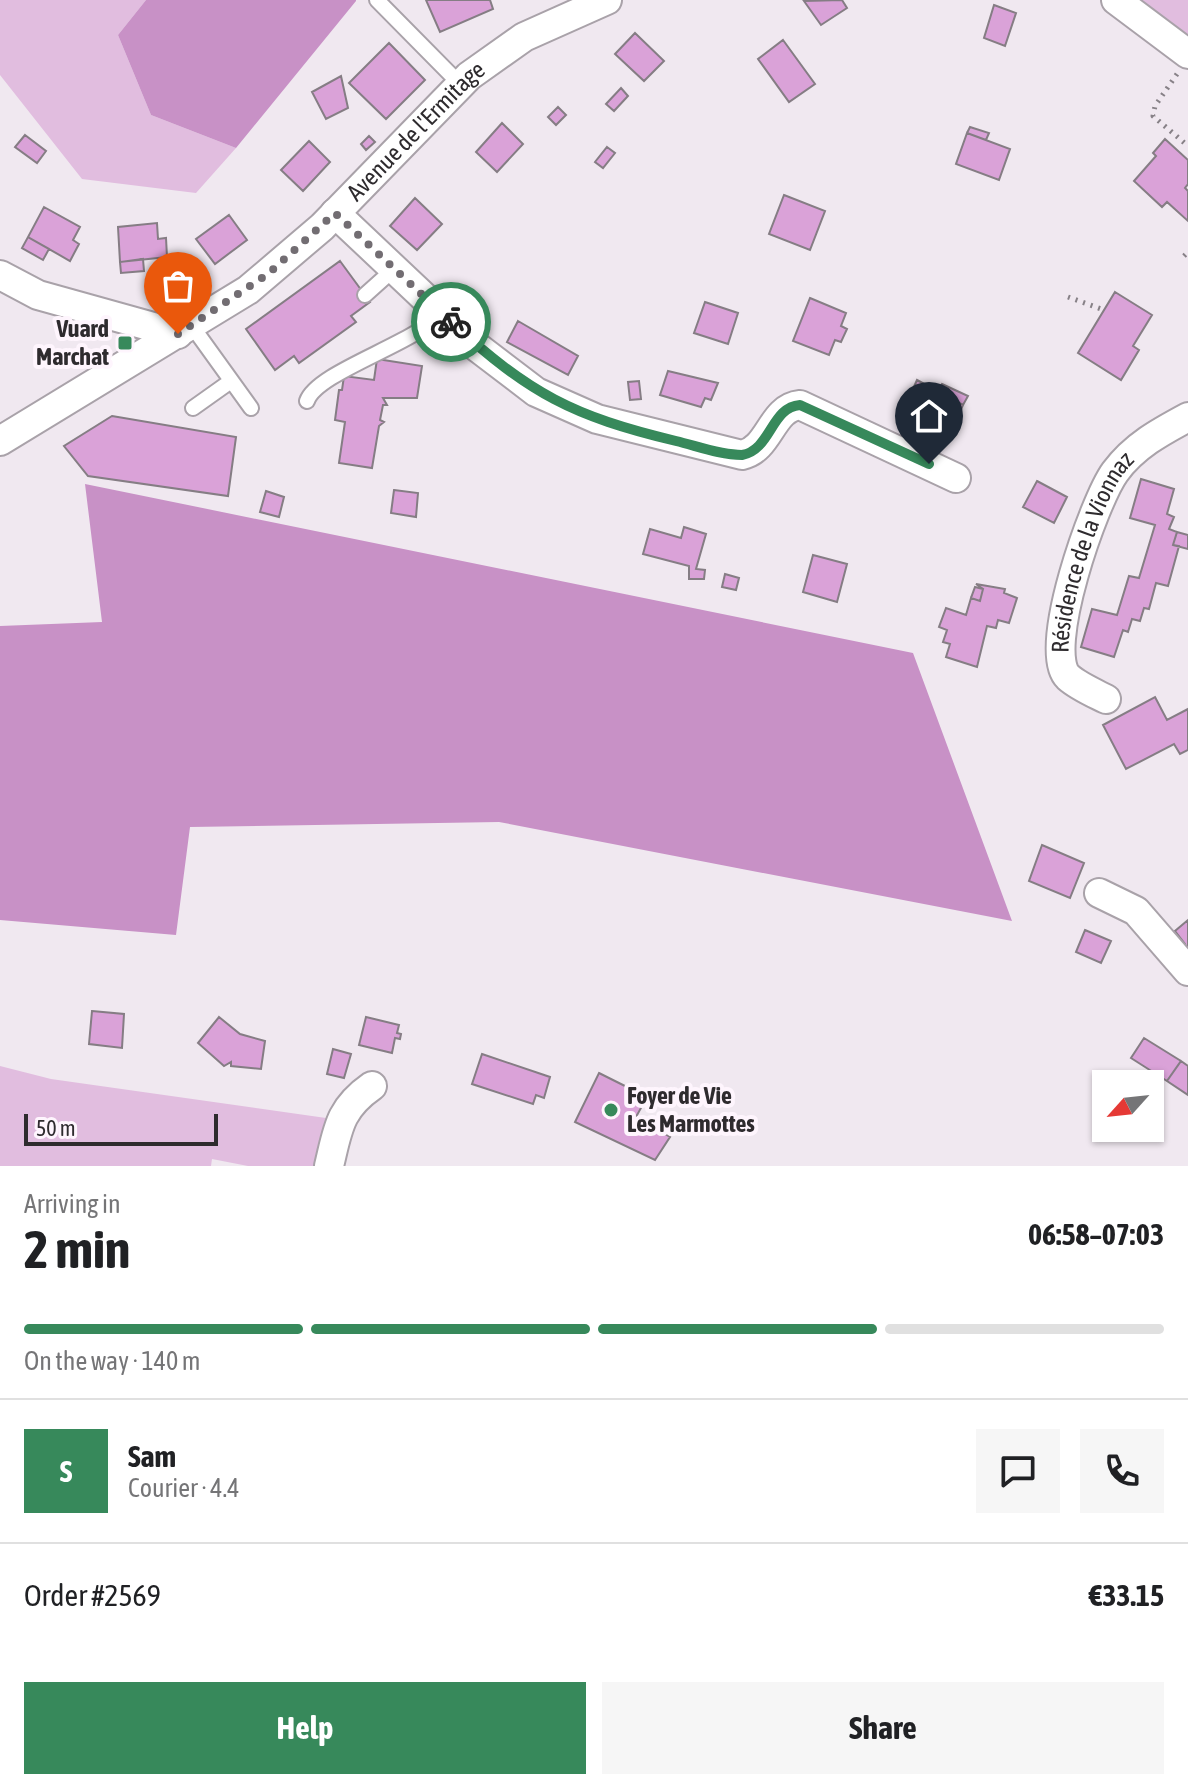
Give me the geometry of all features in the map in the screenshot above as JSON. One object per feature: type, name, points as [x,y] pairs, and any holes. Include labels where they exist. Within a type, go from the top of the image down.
[{"type":"street","name":"Avenue de l'Ermitage","points":[[0,441],[185,330],[268,274],[335,213],[460,84],[524,37],[607,0]]},
{"type":"street","points":[[1116,0],[1188,54]]},
{"type":"street","points":[[335,213],[441,314],[517,379],[555,402],[597,419],[742,455],[755,450],[788,408],[800,405],[956,478]]},
{"type":"street","points":[[0,275],[38,295],[185,330]]},
{"type":"street","name":"Résidence de la Vionnaz","points":[[1106,699],[1067,677],[1060,659],[1061,633],[1076,566],[1098,502],[1115,472],[1145,441],[1188,417]]},
{"type":"street","points":[[1099,893],[1136,911],[1188,971]]},
{"type":"street","points":[[329,1166],[341,1117],[352,1100],[372,1086]]},
{"type":"lane","points":[[377,0],[460,84]]},
{"type":"lane","points":[[365,295],[394,269]]},
{"type":"lane","points":[[307,401],[313,392],[337,375],[420,332],[441,314]]},
{"type":"lane","points":[[185,330],[251,408]]},
{"type":"lane","points":[[193,408],[231,381]]},
{"type":"path","points":[[1170,83],[1155,106],[1153,116],[1188,146]]},
{"type":"path","points":[[1068,297],[1104,310]]},
{"type":"shaded area","points":[[0,0],[146,0],[118,35],[151,115],[236,148],[196,193],[82,179],[0,75]]},
{"type":"shaded area","points":[[146,0],[356,1],[236,148],[151,115],[118,35]]},
{"type":"shaded area","points":[[1128,0],[1188,0],[1188,38]]},
{"type":"shaded area","points":[[85,484],[913,653],[1012,921],[499,822],[190,827],[176,935],[0,920],[0,626],[102,622]]},
{"type":"shaded area","points":[[0,1066],[51,1079],[326,1118],[315,1166],[248,1166],[212,1159],[211,1166],[0,1166]]},
{"type":"building","points":[[426,0],[490,0],[493,9],[440,32]]},
{"type":"building","points":[[842,0],[847,8],[821,25],[804,1]]},
{"type":"building","points":[[994,5],[1016,13],[1005,46],[984,38]]},
{"type":"building","points":[[635,33],[664,61],[644,81],[615,54]]},
{"type":"building","points":[[783,40],[815,84],[789,102],[758,59]]},
{"type":"building","points":[[389,43],[425,80],[386,119],[349,83]]},
{"type":"building","points":[[341,76],[348,108],[326,119],[312,92]]},
{"type":"building","points":[[621,88],[628,96],[614,111],[606,104]]},
{"type":"building","points":[[558,107],[566,115],[556,125],[548,117]]},
{"type":"building","points":[[502,123],[523,144],[497,172],[476,152]]},
{"type":"building","points":[[970,127],[989,133],[986,140],[967,133]]},
{"type":"building","points":[[967,133],[1010,149],[999,180],[956,164]]},
{"type":"building","points":[[25,135],[46,151],[37,163],[15,147]]},
{"type":"building","points":[[369,136],[375,142],[366,150],[361,144]]},
{"type":"building","points":[[1165,139],[1188,160],[1188,184],[1185,188],[1188,191],[1188,221],[1167,202],[1162,207],[1134,181],[1156,156],[1153,153]]},
{"type":"building","points":[[309,141],[330,162],[303,191],[281,170]]},
{"type":"building","points":[[607,147],[615,153],[603,168],[595,162]]},
{"type":"building","points":[[784,195],[825,211],[810,250],[769,234]]},
{"type":"building","points":[[415,198],[442,224],[417,250],[390,226]]},
{"type":"building","points":[[44,207],[80,227],[73,240],[79,244],[70,261],[28,237]]},
{"type":"building","points":[[229,215],[247,240],[215,264],[196,239]]},
{"type":"building","points":[[157,223],[158,239],[166,238],[167,257],[120,262],[118,227]]},
{"type":"building","points":[[28,237],[49,249],[43,260],[22,248]]},
{"type":"building","points":[[143,259],[144,271],[121,273],[120,262]]},
{"type":"building","points":[[340,261],[370,302],[351,316],[356,322],[299,363],[294,356],[275,370],[246,329]]},
{"type":"building","points":[[1115,292],[1152,315],[1133,346],[1139,350],[1121,380],[1078,353]]},
{"type":"building","points":[[810,298],[846,313],[841,326],[847,329],[841,342],[835,340],[829,355],[793,341]]},
{"type":"building","points":[[705,302],[738,313],[728,344],[694,333]]},
{"type":"building","points":[[518,321],[578,356],[568,375],[507,342]]},
{"type":"building","points":[[377,359],[422,366],[417,398],[383,398],[387,405],[383,405],[380,420],[384,422],[379,426],[372,468],[339,463],[345,422],[335,420],[344,376],[374,380]]},
{"type":"building","points":[[668,371],[718,383],[711,400],[705,398],[701,407],[660,395]]},
{"type":"building","points":[[917,380],[963,405],[949,437],[903,411]]},
{"type":"building","points":[[639,381],[641,399],[630,400],[628,382]]},
{"type":"building","points":[[942,384],[968,396],[963,405],[944,397],[939,390]]},
{"type":"building","points":[[112,416],[236,437],[228,496],[88,476],[64,446]]},
{"type":"building","points":[[1141,479],[1174,489],[1167,514],[1174,517],[1169,529],[1177,532],[1173,545],[1179,546],[1168,586],[1156,583],[1149,609],[1144,608],[1140,621],[1132,619],[1128,632],[1123,630],[1114,657],[1081,647],[1092,609],[1117,615],[1129,576],[1139,578],[1155,525],[1130,518]]},
{"type":"building","points":[[1037,481],[1067,497],[1054,523],[1023,507]]},
{"type":"building","points":[[394,490],[418,493],[416,517],[391,513]]},
{"type":"building","points":[[266,491],[284,497],[279,517],[260,512]]},
{"type":"building","points":[[684,527],[706,534],[696,569],[705,570],[704,579],[689,579],[689,566],[643,554],[650,529],[681,538]]},
{"type":"building","points":[[1177,532],[1188,535],[1188,549],[1173,545]]},
{"type":"building","points":[[813,555],[847,564],[837,602],[803,592]]},
{"type":"building","points":[[725,574],[739,578],[736,590],[722,587]]},
{"type":"building","points":[[976,584],[1005,589],[1004,593],[1017,598],[1009,623],[998,620],[996,628],[987,626],[977,667],[946,657],[950,644],[943,642],[947,630],[939,627],[946,608],[966,615],[971,598],[980,601],[983,589]]},
{"type":"building","points":[[975,587],[983,589],[980,601],[971,598]]},
{"type":"building","points":[[1155,697],[1167,720],[1188,709],[1188,750],[1180,754],[1174,744],[1126,769],[1103,725]]},
{"type":"building","points":[[1042,845],[1084,863],[1070,898],[1029,881]]},
{"type":"building","points":[[1188,920],[1188,962],[1178,949],[1185,944],[1175,931]]},
{"type":"building","points":[[1085,930],[1111,941],[1101,963],[1076,952]]},
{"type":"building","points":[[92,1011],[124,1014],[122,1048],[89,1044]]},
{"type":"building","points":[[219,1017],[240,1034],[265,1041],[261,1069],[231,1066],[231,1062],[224,1066],[198,1043]]},
{"type":"building","points":[[366,1017],[399,1025],[397,1033],[401,1034],[400,1039],[395,1038],[392,1053],[359,1045]]},
{"type":"building","points":[[1144,1038],[1181,1061],[1167,1081],[1164,1070],[1150,1070],[1131,1058]]},
{"type":"building","points":[[333,1049],[351,1054],[344,1078],[327,1074]]},
{"type":"building","points":[[482,1054],[550,1077],[544,1098],[536,1095],[533,1104],[472,1084]]},
{"type":"building","points":[[1181,1061],[1188,1066],[1188,1095],[1167,1081]]},
{"type":"building","name":"Foyer de Vie Les Marmottes","points":[[599,1073],[647,1097],[631,1126],[639,1130],[648,1124],[670,1137],[655,1160],[575,1122]]},
{"type":"way so far","points":[[178,334],[248,290],[288,258],[335,213],[451,322]]},
{"type":"place","name":"Vuard Marchat","points":[[125,343]]},
{"type":"place","name":"Foyer de Vie Les Marmottes","points":[[611,1110]]},
{"type":"route","points":[[451,322],[536,392],[576,412],[634,431],[735,455],[749,454],[760,445],[788,408],[800,405],[929,464]]}]
